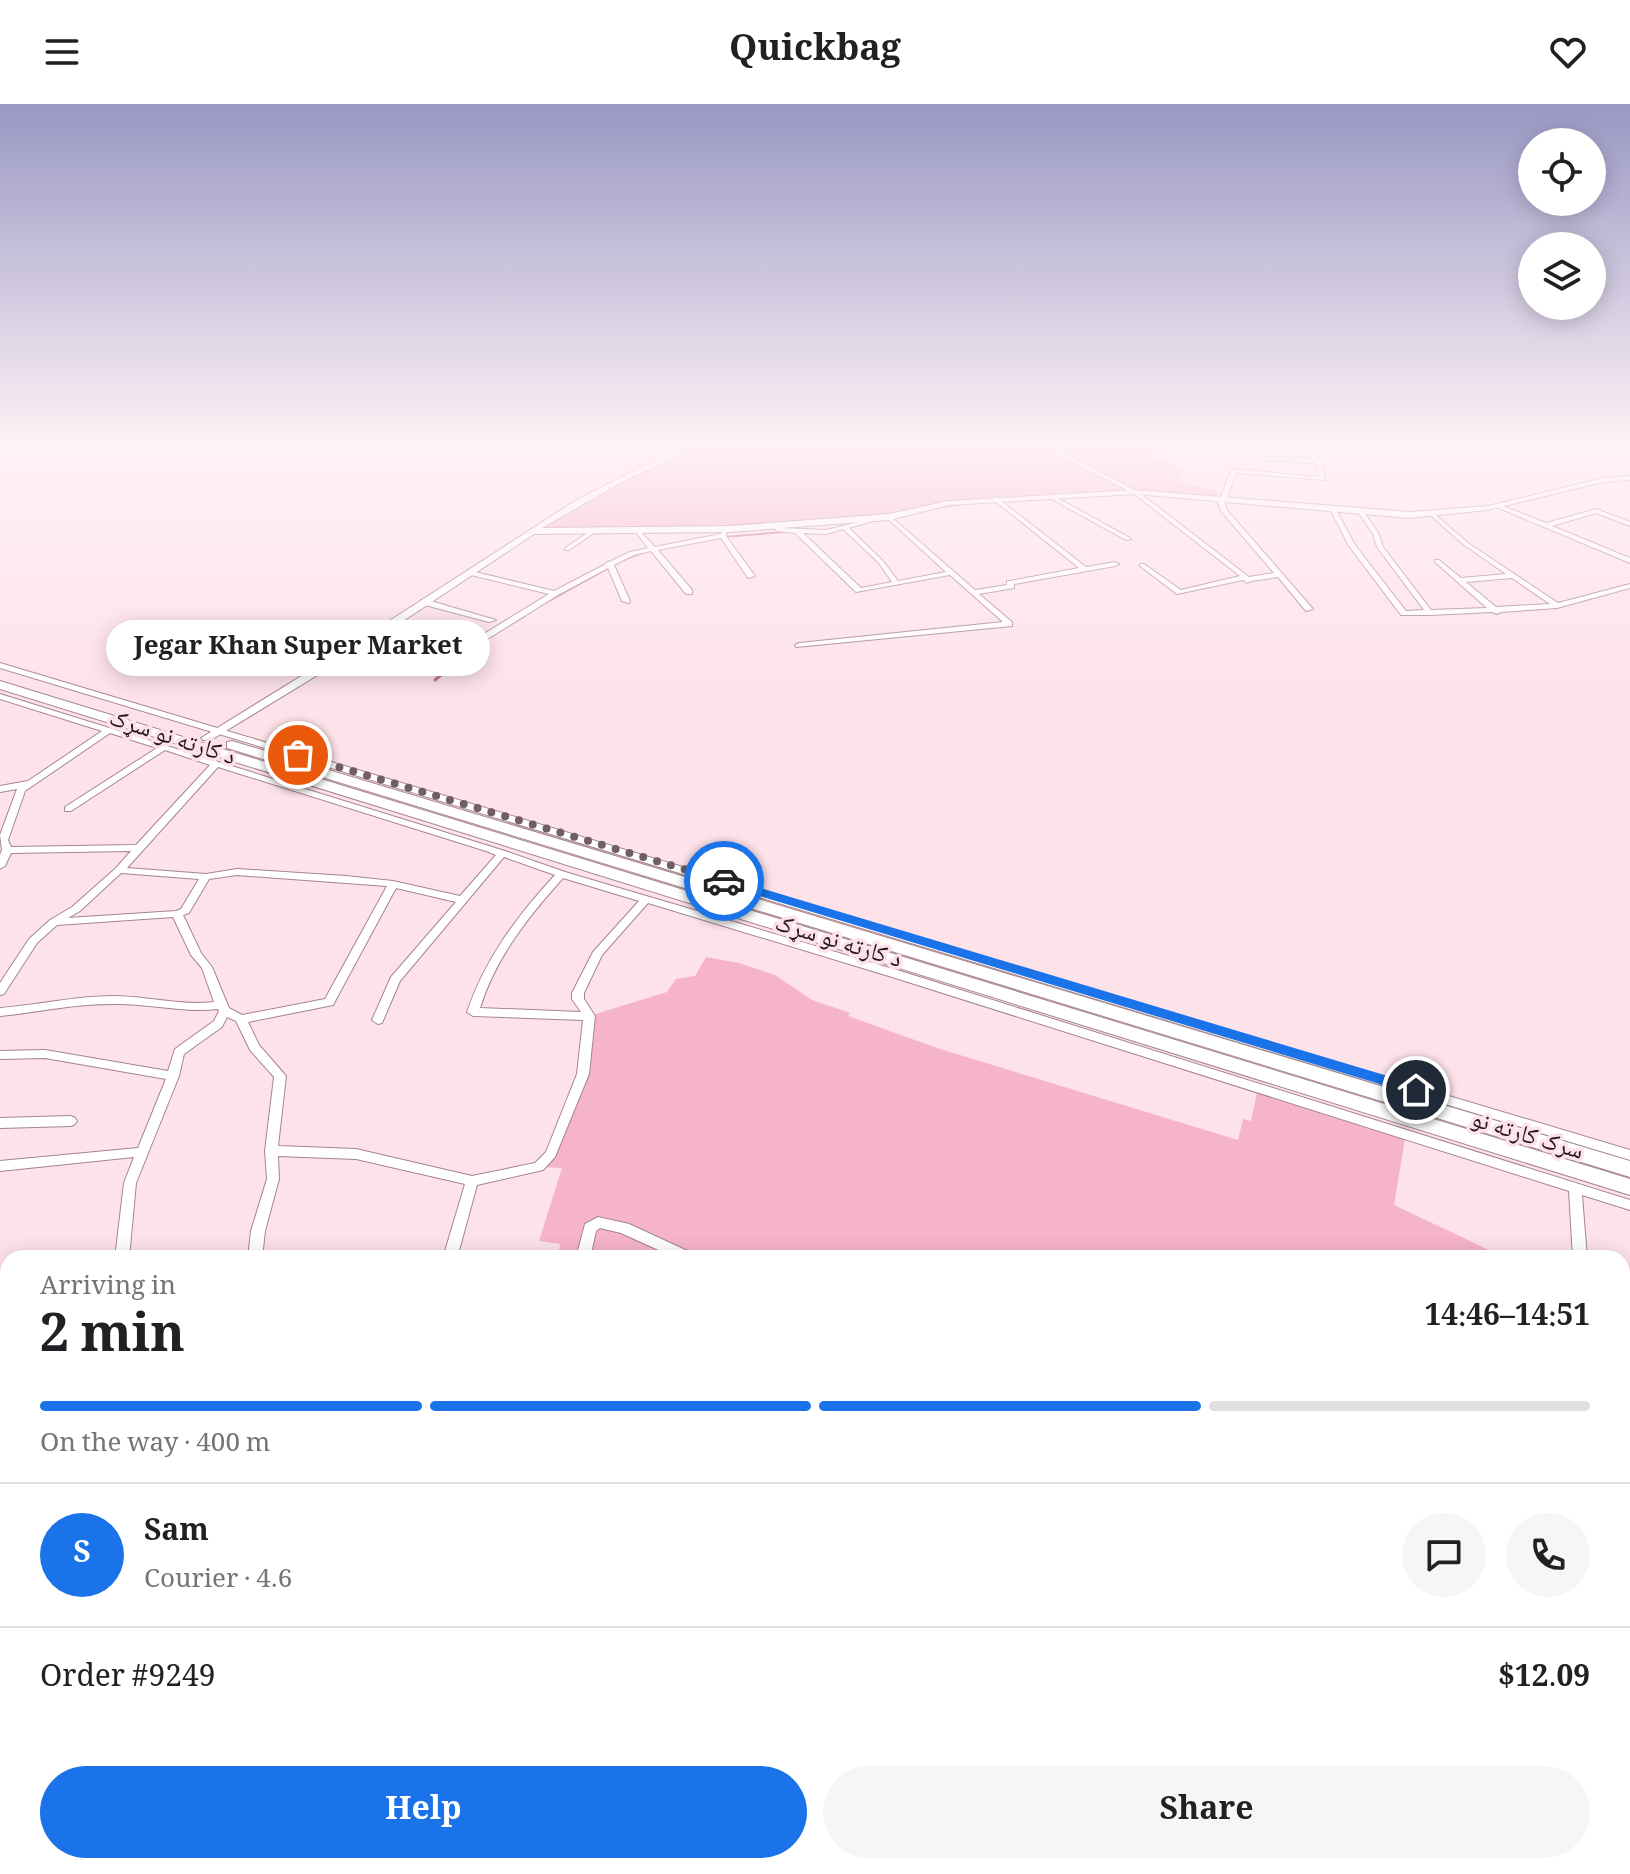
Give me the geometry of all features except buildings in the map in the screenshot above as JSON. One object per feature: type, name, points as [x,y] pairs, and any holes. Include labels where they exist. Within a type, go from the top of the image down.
[{"type":"highway","name":"سرک کارته نو","points":[[0,675],[212,734],[244,756],[1209,1050],[1630,1169]]},
{"type":"highway","name":"د کارته نو سړک","points":[[0,685],[168,744],[244,756],[322,791],[1209,1050],[1630,1187]]},
{"type":"street","points":[[212,734],[386,628],[541,527]]},
{"type":"street","points":[[386,628],[470,646],[609,563],[652,548],[763,527]]},
{"type":"street","points":[[776,527],[779,530],[826,532],[854,527]]},
{"type":"street","points":[[799,645],[1009,624],[976,592],[896,527]]},
{"type":"street","points":[[1031,527],[1083,568]]},
{"type":"street","points":[[1106,527],[1128,539]]},
{"type":"street","points":[[1180,527],[1247,579]]},
{"type":"street","points":[[1237,527],[1309,609]]},
{"type":"street","points":[[1342,527],[1352,546],[1404,613],[1497,612],[1557,606],[1630,586]]},
{"type":"street","points":[[1371,527],[1380,547],[1430,613]]},
{"type":"street","points":[[1446,527],[1466,544],[1557,606]]},
{"type":"street","points":[[1545,527],[1630,561]]},
{"type":"street","points":[[846,529],[881,562],[896,583]]},
{"type":"street","points":[[796,530],[859,590],[952,573]]},
{"type":"street","points":[[534,531],[726,532]]},
{"type":"street","points":[[567,549],[594,531]]},
{"type":"street","points":[[638,531],[689,592]]},
{"type":"street","points":[[726,532],[751,576]]},
{"type":"street","points":[[1437,561],[1497,612]]},
{"type":"street","points":[[609,563],[626,601]]},
{"type":"street","points":[[976,592],[1115,564]]},
{"type":"street","points":[[1142,565],[1180,592],[1278,575]]},
{"type":"street","points":[[470,572],[555,593]]},
{"type":"street","points":[[1462,580],[1513,576]]},
{"type":"street","points":[[424,602],[492,620]]},
{"type":"street","points":[[364,641],[436,660]]},
{"type":"street","points":[[0,665],[212,734],[1630,1155]]},
{"type":"street","points":[[0,696],[107,731],[168,744],[216,764],[322,791],[561,874],[896,974],[1630,1205]]},
{"type":"street","points":[[0,707],[13,700]]},
{"type":"street","points":[[0,865],[7,850],[3,840],[5,817],[21,790],[107,731]]},
{"type":"street","points":[[68,809],[168,744]]},
{"type":"street","points":[[0,991],[33,941],[54,922],[76,909],[119,870],[216,764]]},
{"type":"street","points":[[0,789],[31,783]]},
{"type":"street","points":[[7,850],[138,848]]},
{"type":"street","points":[[378,1020],[395,980],[502,853]]},
{"type":"street","points":[[119,870],[206,877],[237,872],[393,884],[462,900]]},
{"type":"street","points":[[561,874],[511,935],[480,986],[473,1012],[589,1016]]},
{"type":"street","points":[[54,922],[177,914],[185,911],[206,877]]},
{"type":"street","points":[[241,1019],[329,1002],[393,884]]},
{"type":"street","points":[[271,1151],[356,1154],[472,1181],[539,1167],[551,1154],[583,1074],[589,1016],[578,999],[578,993],[597,954],[645,900]]},
{"type":"street","points":[[123,1250],[130,1183],[173,1076],[179,1052],[218,1024],[223,1008],[207,967],[196,955],[177,914]]},
{"type":"street","points":[[0,1012],[102,1000],[139,1001],[195,1010],[223,1008],[241,1019],[254,1047],[280,1076],[271,1151],[273,1179],[256,1250]]},
{"type":"street","points":[[0,1055],[45,1054],[173,1076]]},
{"type":"street","points":[[0,1123],[71,1121]]},
{"type":"street","points":[[0,1166],[141,1152]]},
{"type":"street","points":[[452,1250],[472,1181]]},
{"type":"street","points":[[1575,1188],[1579,1250]]},
{"type":"street","points":[[585,1250],[590,1228],[598,1222],[624,1228],[672,1250]]},
{"type":"shaded area","points":[[542,527],[761,527],[729,529],[534,531]]},
{"type":"shaded area","points":[[706,957],[739,963],[775,975],[812,1000],[850,1013],[848,1016],[940,1049],[1238,1140],[1243,1119],[1251,1121],[1258,1088],[1406,1133],[1394,1205],[1489,1250],[559,1250],[560,1244],[539,1241],[562,1168],[539,1167],[583,1074],[589,1016],[667,992],[676,979],[695,976]]},
{"type":"waterway","points":[[723,537],[785,532]]},
{"type":"waterway","points":[[541,605],[623,560],[647,551]]},
{"type":"waterway","points":[[500,630],[524,616]]},
{"type":"waterway","points":[[435,680],[476,646]]},
{"type":"way so far","points":[[298,755],[724,881]]},
{"type":"place","name":"Jegar Khan Super Market","points":[[298,755]]},
{"type":"route","points":[[724,881],[1416,1090]]}]
